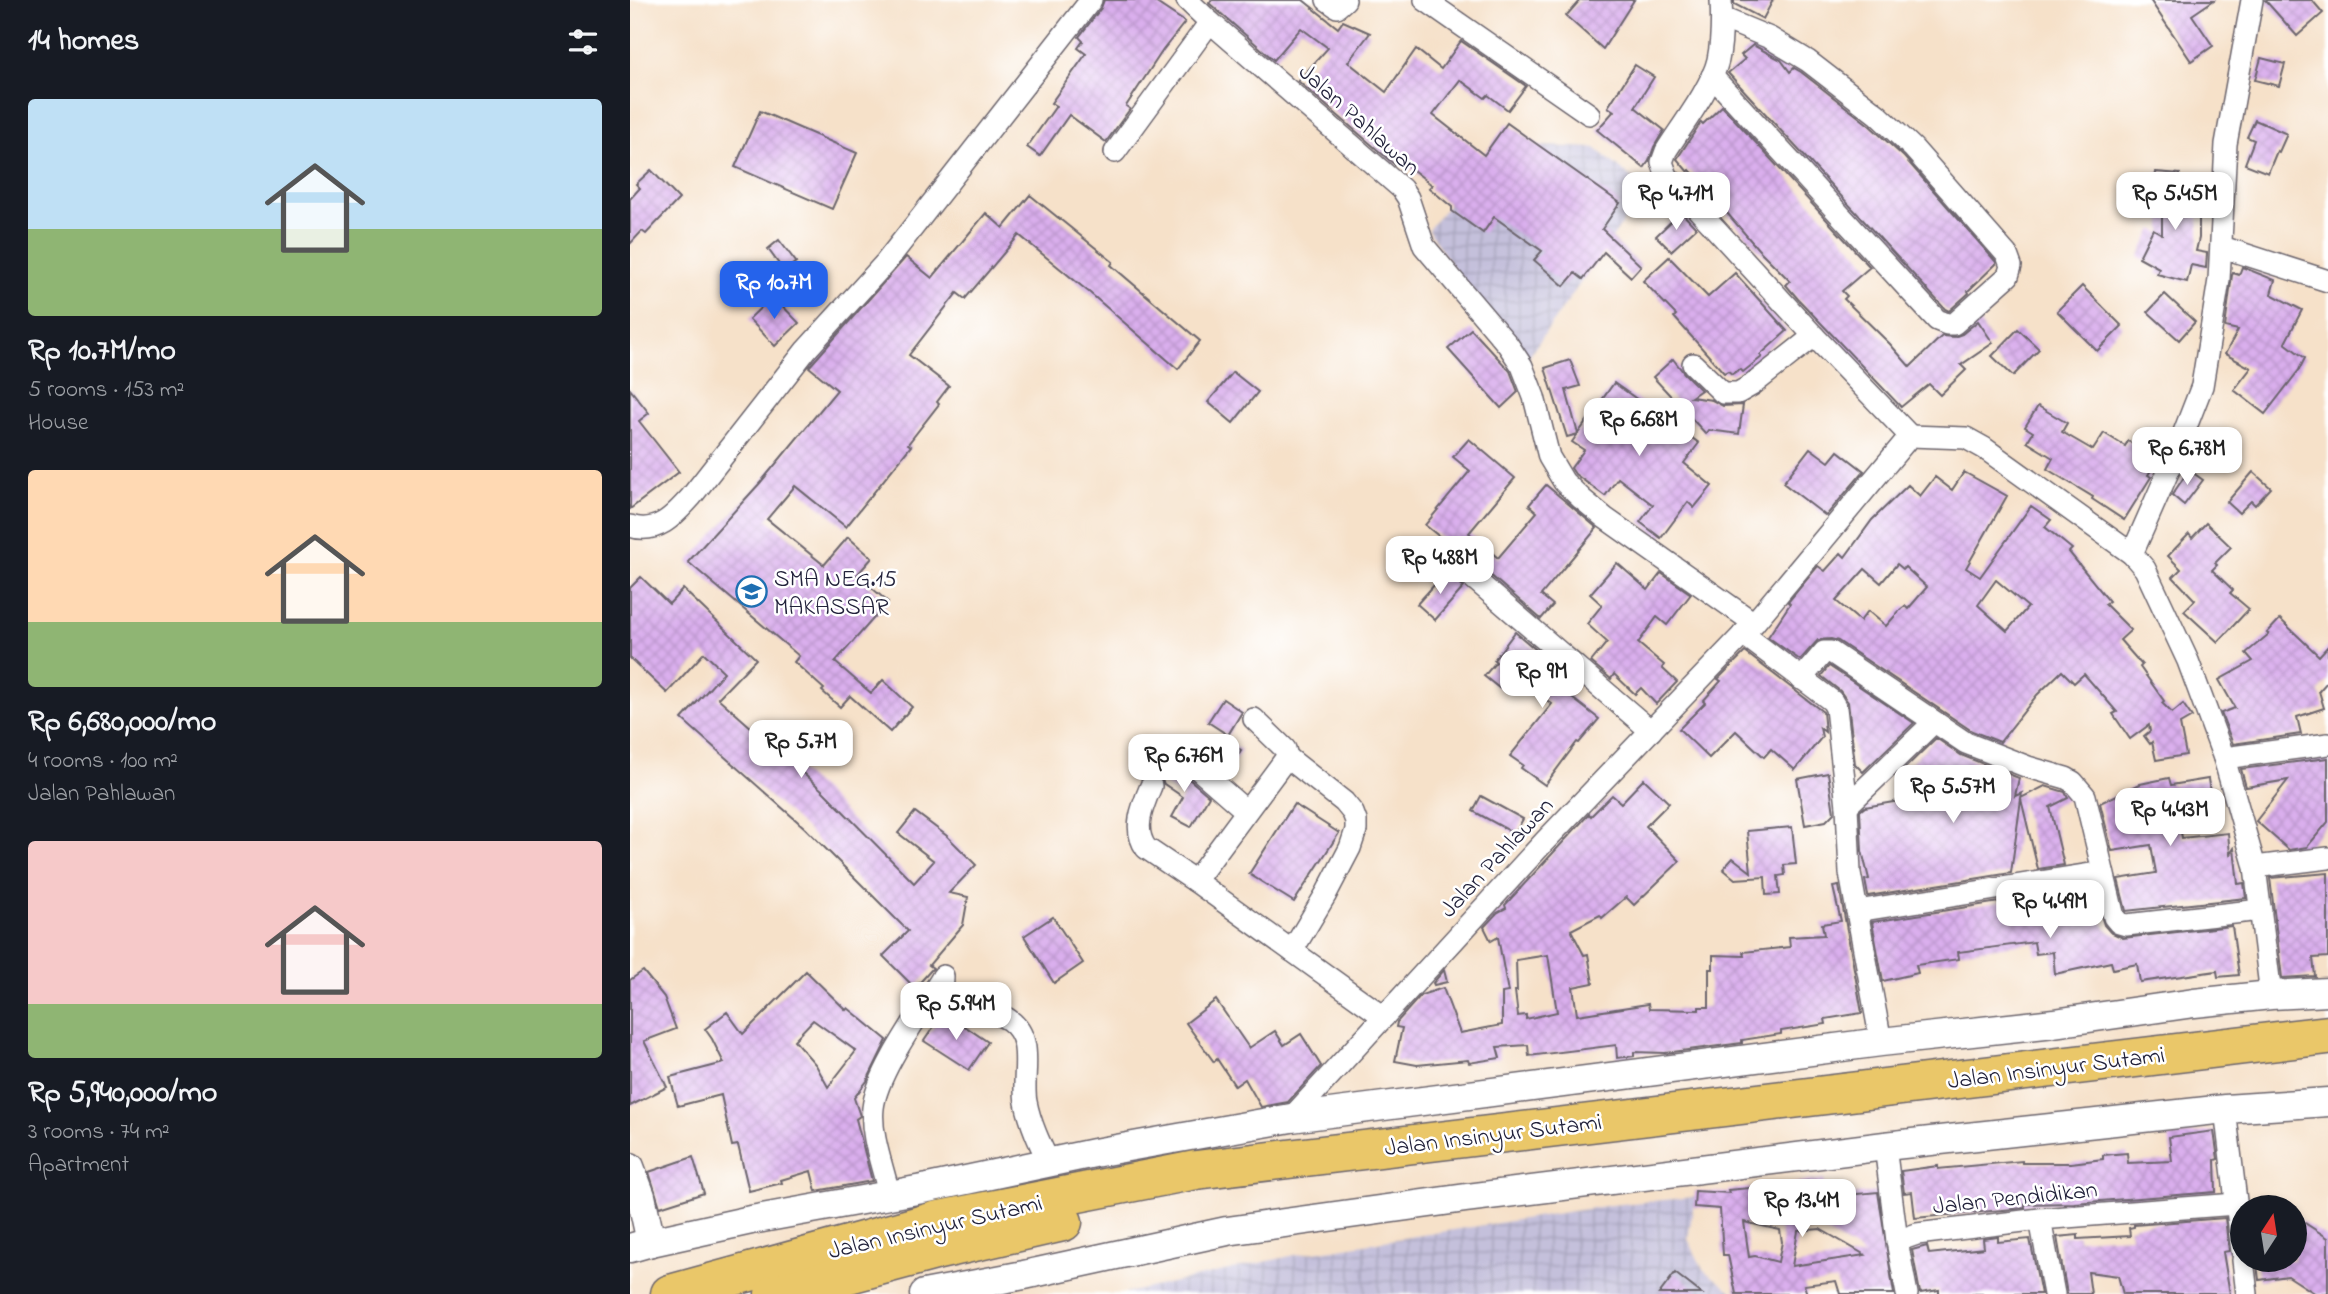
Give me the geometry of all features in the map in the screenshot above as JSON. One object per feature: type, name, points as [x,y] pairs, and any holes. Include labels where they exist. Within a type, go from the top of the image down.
[{"type":"highway","name":"Jalan Insinyur Sutami","points":[[670,1294],[935,1221],[1196,1170],[2328,1035]]},
{"type":"highway","name":"Jalan Insinyur Sutami","points":[[774,1294],[939,1250],[1058,1223],[1197,1197],[1330,1178],[1476,1163],[2328,1058]]},
{"type":"street","points":[[630,526],[648,530],[656,527],[673,517],[691,497],[806,351],[886,262],[1091,0]]},
{"type":"street","name":"Jalan Pahlawan","points":[[1187,0],[1402,189],[1408,198],[1424,246],[1508,345],[1522,366],[1534,397],[1549,457],[1564,482],[1582,499],[1748,628],[1801,679],[1832,701],[1836,708],[1847,806],[1850,873],[1881,1042]]},
{"type":"street","points":[[1327,0],[1337,7],[1345,0]]},
{"type":"street","points":[[1425,0],[1589,114]]},
{"type":"street","points":[[2132,554],[2202,386],[2219,280],[2226,144],[2252,0]]},
{"type":"street","points":[[1712,76],[1937,320],[1955,324],[2008,276],[2011,266],[2007,255],[1913,148],[1878,115],[1808,61],[1721,9],[1718,60],[1712,76],[1666,151],[1662,162],[1667,176],[1910,436],[1966,438],[1984,448],[2132,554],[2145,569],[2188,661],[2224,758],[2255,867],[2271,995]]},
{"type":"street","points":[[1115,152],[1210,22]]},
{"type":"street","points":[[2222,247],[2328,281]]},
{"type":"street","points":[[1693,364],[1723,393],[1738,393],[1752,386],[1814,336]]},
{"type":"street","points":[[1748,628],[1910,436]]},
{"type":"street","points":[[1450,558],[1651,731]]},
{"type":"street","name":"Jalan Pahlawan","points":[[1291,1118],[1544,842],[1748,628]]},
{"type":"street","points":[[1801,679],[1824,652],[1831,652],[1966,743],[2073,782],[2085,796],[2114,917],[2119,923],[2126,925],[2261,910]]},
{"type":"street","points":[[1254,719],[1284,749],[1287,757],[1344,802],[1356,821],[1356,830],[1349,848],[1326,894],[1292,951]]},
{"type":"street","points":[[1847,806],[1934,722]]},
{"type":"street","points":[[2224,758],[2328,744]]},
{"type":"street","points":[[1195,881],[1287,757]]},
{"type":"street","points":[[1190,762],[1246,811]]},
{"type":"street","points":[[1151,786],[1139,827],[1146,848],[1384,1017]]},
{"type":"street","points":[[2255,867],[2328,858]]},
{"type":"street","points":[[1857,911],[2102,872]]},
{"type":"street","points":[[889,1194],[875,1131],[873,1110],[877,1090],[887,1067],[943,976],[942,1002],[959,1010],[1001,1016],[1014,1024],[1022,1035],[1026,1054],[1025,1100],[1049,1163]]},
{"type":"street","points":[[630,1167],[641,1196],[640,1245],[1094,1153],[1291,1118],[1881,1042],[2054,1023],[2194,1003],[2328,992]]},
{"type":"street","points":[[924,1294],[1227,1231],[1480,1196],[1885,1146],[2225,1109],[2328,1102]]},
{"type":"street","points":[[2225,1109],[2235,1195]]},
{"type":"street","points":[[1885,1146],[1907,1294]]},
{"type":"street","name":"Jalan Pendidikan","points":[[1897,1241],[1917,1234],[2040,1219],[2230,1204]]},
{"type":"street","points":[[2040,1219],[2054,1294]]},
{"type":"street","points":[[2244,1272],[2247,1294]]},
{"type":"shaded area","points":[[1496,146],[1595,148],[1639,184],[1624,221],[1527,359],[1457,274],[1428,230]]},
{"type":"shaded area","points":[[1695,1197],[1688,1239],[1703,1269],[1735,1294],[1122,1294],[1295,1255],[1611,1205]]},
{"type":"building","points":[[1104,0],[1152,0],[1185,22],[1126,106],[1130,109],[1106,142],[1069,115],[1040,156],[1027,147],[1056,106],[1051,103],[1086,54],[1078,48],[1083,41],[1079,37]]},
{"type":"building","points":[[1212,0],[1303,0],[1338,28],[1343,21],[1370,33],[1348,62],[1386,92],[1416,49],[1441,69],[1461,41],[1526,86],[1508,110],[1488,95],[1485,98],[1460,80],[1433,115],[1484,155],[1507,123],[1620,203],[1602,229],[1641,266],[1631,277],[1604,252],[1583,279],[1575,273],[1564,286],[1534,260],[1542,251],[1494,217],[1483,233],[1452,211],[1452,207],[1429,188],[1432,185],[1399,159],[1395,165],[1298,81],[1328,48],[1301,28],[1274,60],[1209,3]]},
{"type":"building","points":[[1580,0],[1634,0],[1603,49],[1566,16]]},
{"type":"building","points":[[1734,0],[1773,0],[1763,19],[1734,4]]},
{"type":"building","points":[[2150,0],[2214,0],[2192,15],[2213,46],[2191,61]]},
{"type":"building","points":[[2265,0],[2312,0],[2323,13],[2297,36]]},
{"type":"building","points":[[1753,45],[1781,60],[1790,72],[1794,68],[1801,72],[1869,125],[1904,157],[1996,262],[1949,311],[1728,73],[1745,59],[1741,55]]},
{"type":"building","points":[[2261,58],[2285,64],[2279,86],[2255,80]]},
{"type":"building","points":[[1635,65],[1654,77],[1635,107],[1664,130],[1644,168],[1597,130],[1614,111],[1608,107]]},
{"type":"building","points":[[1722,106],[1870,267],[1842,291],[1847,296],[1844,299],[1910,367],[1942,336],[1954,337],[1962,334],[1978,321],[1993,343],[1961,365],[1966,370],[1940,395],[1929,384],[1901,407],[1798,299],[1786,285],[1790,281],[1677,159],[1701,122],[1703,124]]},
{"type":"building","points":[[760,111],[857,153],[832,209],[735,167]]},
{"type":"building","points":[[2255,120],[2287,134],[2268,173],[2245,164],[2254,140],[2247,137]]},
{"type":"building","points":[[651,170],[679,199],[646,234],[642,231],[630,244],[630,199],[640,188],[636,184]]},
{"type":"building","points":[[2156,172],[2180,174],[2178,195],[2199,196],[2199,238],[2196,251],[2207,253],[2206,268],[2191,265],[2187,282],[2157,274],[2159,268],[2139,257],[2153,229],[2162,234],[2162,191],[2154,190]]},
{"type":"building","points":[[1030,195],[1113,262],[1111,265],[1200,341],[1178,369],[1019,235],[965,299],[957,293],[909,355],[949,386],[937,402],[939,404],[908,444],[911,446],[846,527],[795,486],[767,519],[824,565],[848,537],[872,558],[857,575],[888,602],[835,662],[871,693],[883,680],[912,707],[890,732],[850,696],[840,707],[794,662],[799,656],[688,562],[760,483],[837,390],[809,367],[906,257],[932,278],[986,213],[1003,228]]},
{"type":"building","points":[[1681,212],[1696,228],[1671,251],[1656,236]]},
{"type":"building","points":[[779,240],[796,262],[784,271],[768,249]]},
{"type":"building","points":[[1669,257],[1708,297],[1735,273],[1787,331],[1743,372],[1740,369],[1732,374],[1728,371],[1724,373],[1674,317],[1676,315],[1643,281]]},
{"type":"building","points":[[2242,267],[2275,280],[2271,294],[2302,310],[2285,343],[2305,358],[2265,414],[2234,390],[2251,368],[2225,354],[2238,330],[2225,327],[2232,275],[2239,275]]},
{"type":"building","points":[[2082,286],[2122,326],[2097,351],[2057,311]]},
{"type":"building","points":[[2165,294],[2195,322],[2179,340],[2148,312]]},
{"type":"building","points":[[773,296],[799,323],[775,346],[749,319]]},
{"type":"building","points":[[1471,329],[1510,371],[1518,392],[1501,408],[1448,349]]},
{"type":"building","points":[[2018,329],[2039,349],[2013,376],[1992,356]]},
{"type":"building","points":[[1673,359],[1701,390],[1691,397],[1712,400],[1723,406],[1743,405],[1739,434],[1709,430],[1706,434],[1653,377]]},
{"type":"building","points":[[1570,360],[1580,386],[1566,390],[1578,434],[1567,437],[1545,368]]},
{"type":"building","points":[[1233,372],[1258,392],[1233,423],[1208,402]]},
{"type":"building","points":[[1614,383],[1699,443],[1684,463],[1712,486],[1694,508],[1688,502],[1661,538],[1640,522],[1653,505],[1618,478],[1605,496],[1571,468],[1584,450],[1572,442]]},
{"type":"building","points":[[630,389],[649,413],[639,421],[679,472],[630,509]]},
{"type":"building","points":[[2038,406],[2067,423],[2062,432],[2093,450],[2104,433],[2125,446],[2128,441],[2158,459],[2148,475],[2151,477],[2124,520],[2047,469],[2053,458],[2027,442],[2033,432],[2025,427]]},
{"type":"building","points":[[1469,439],[1515,478],[1469,533],[1498,558],[1537,512],[1529,505],[1546,485],[1597,528],[1541,595],[1553,605],[1541,619],[1459,548],[1450,545],[1425,525],[1470,471],[1453,457]]},
{"type":"building","points":[[1810,448],[1829,462],[1838,451],[1864,471],[1826,516],[1783,483]]},
{"type":"building","points":[[2189,470],[2203,480],[2184,505],[2172,495]]},
{"type":"building","points":[[1964,472],[2007,496],[1966,568],[1980,577],[2031,506],[2051,520],[2045,527],[2072,549],[2069,552],[2109,601],[2105,604],[2131,630],[2120,640],[2142,665],[2140,667],[2164,701],[2162,703],[2172,713],[2183,704],[2192,717],[2180,724],[2186,755],[2156,760],[2152,742],[2150,744],[2144,736],[2150,731],[2149,725],[2130,739],[2113,714],[2117,712],[2084,674],[2074,683],[2062,671],[2037,695],[2000,742],[1972,731],[1838,641],[1818,640],[1800,660],[1768,637],[1790,604],[1788,602],[1818,566],[1825,571],[1841,553],[1845,557],[1872,520],[1908,485],[1920,496],[1935,477],[1952,490]],"holes":[[[1897,564],[1903,569],[1905,567],[1927,587],[1908,609],[1905,606],[1901,609],[1886,626],[1868,611],[1860,621],[1836,601],[1865,569],[1881,583]],[[1996,580],[2028,607],[2007,631],[1978,605]]]},
{"type":"building","points":[[2253,472],[2271,488],[2255,505],[2251,501],[2239,513],[2227,502]]},
{"type":"building","points":[[2206,523],[2231,547],[2215,563],[2217,565],[2212,570],[2233,590],[2230,593],[2249,609],[2218,642],[2184,611],[2195,600],[2173,577],[2181,569],[2168,556],[2189,534],[2192,538]]},
{"type":"building","points":[[1617,563],[1648,590],[1661,573],[1691,594],[1667,625],[1657,617],[1638,643],[1664,665],[1662,668],[1677,682],[1656,704],[1641,688],[1635,694],[1614,674],[1611,679],[1591,662],[1607,642],[1587,624],[1602,605],[1590,594]]},
{"type":"building","points":[[1446,572],[1464,587],[1435,620],[1417,604]]},
{"type":"building","points":[[641,577],[669,604],[683,589],[756,659],[718,698],[823,791],[914,883],[934,861],[898,833],[915,812],[947,836],[976,865],[949,893],[968,897],[963,925],[929,965],[933,968],[915,988],[883,956],[908,931],[805,828],[682,719],[724,672],[704,653],[667,693],[630,658],[630,588]]},
{"type":"building","points":[[2280,619],[2319,656],[2328,646],[2328,681],[2319,691],[2324,708],[2297,717],[2301,734],[2233,744],[2221,713],[2235,708],[2219,680],[2253,661],[2246,653],[2269,634],[2267,633]]},
{"type":"building","points":[[1515,632],[1554,665],[1545,677],[1599,719],[1579,743],[1577,742],[1545,785],[1521,768],[1523,765],[1510,756],[1552,704],[1511,674],[1499,688],[1484,676]]},
{"type":"building","points":[[1745,652],[1823,712],[1825,732],[1820,728],[1822,737],[1795,770],[1771,749],[1764,757],[1736,731],[1709,758],[1679,729],[1705,703],[1703,701],[1721,681],[1718,679]]},
{"type":"building","points":[[1829,666],[1914,723],[1863,772],[1855,764],[1848,702],[1840,691],[1821,676]]},
{"type":"building","points":[[1223,699],[1242,712],[1228,735],[1208,722]]},
{"type":"building","points":[[1936,738],[1961,755],[2019,778],[2015,796],[2022,793],[2021,798],[2045,786],[2065,792],[2068,798],[2050,807],[2064,865],[2038,869],[2021,799],[2011,873],[1868,896],[1865,880],[1869,879],[1862,851],[1860,811],[1865,807],[1905,800],[1900,773]]},
{"type":"building","points":[[1225,740],[1241,750],[1225,775],[1211,763]]},
{"type":"building","points":[[1174,757],[1181,772],[1209,796],[1191,827],[1172,817],[1183,797],[1164,784],[1160,777]]},
{"type":"building","points":[[2328,758],[2328,822],[2307,847],[2289,850],[2256,821],[2288,780],[2246,787],[2241,769]]},
{"type":"building","points":[[1828,773],[1834,813],[1826,821],[1805,825],[1797,779]]},
{"type":"building","points":[[2169,778],[2171,785],[2208,779],[2211,799],[2176,804],[2182,838],[2228,833],[2230,854],[2234,848],[2238,884],[2244,883],[2246,898],[2126,911],[2118,879],[2156,873],[2151,845],[2112,851],[2100,803],[2140,784]]},
{"type":"building","points":[[1644,779],[1669,803],[1646,826],[1680,861],[1634,905],[1626,897],[1602,918],[1600,915],[1571,930],[1584,955],[1588,954],[1593,983],[1573,987],[1577,1015],[1648,1004],[1649,1009],[1699,1010],[1699,1007],[1709,1007],[1709,969],[1713,969],[1713,955],[1744,956],[1743,952],[1790,947],[1789,937],[1824,935],[1822,924],[1841,921],[1833,887],[1839,886],[1862,1013],[1825,1019],[1826,1024],[1781,1031],[1781,1034],[1742,1040],[1742,1043],[1665,1053],[1634,1052],[1634,1056],[1617,1058],[1616,1045],[1529,1056],[1528,1045],[1497,1047],[1500,1058],[1469,1063],[1468,1060],[1417,1065],[1395,1061],[1402,1028],[1396,1027],[1397,1022],[1421,995],[1443,988],[1460,1033],[1502,1025],[1502,993],[1508,992],[1498,937],[1491,941],[1484,927],[1506,908],[1505,905],[1589,814],[1591,816],[1612,795],[1621,803]],"holes":[[[1548,955],[1557,1012],[1526,1019],[1526,1015],[1518,1016],[1515,991],[1516,960]]]},
{"type":"building","points":[[1481,796],[1523,819],[1515,834],[1473,811]]},
{"type":"building","points":[[1294,804],[1339,833],[1294,902],[1249,874]]},
{"type":"building","points":[[1792,827],[1796,864],[1784,865],[1785,875],[1778,876],[1780,894],[1766,895],[1765,877],[1735,879],[1723,869],[1733,858],[1751,872],[1747,831]]},
{"type":"building","points":[[2328,873],[2328,957],[2313,958],[2315,976],[2282,978],[2270,878]]},
{"type":"building","points":[[2056,893],[2058,906],[2096,899],[2104,925],[2110,932],[2123,938],[2232,926],[2239,975],[2218,977],[2217,971],[2140,982],[2137,964],[2113,969],[2111,962],[2055,974],[2053,952],[2036,954],[2034,942],[1958,952],[1959,959],[1916,965],[1918,973],[1883,981],[1872,922]]},
{"type":"building","points":[[1053,917],[1083,963],[1054,983],[1024,936]]},
{"type":"building","points":[[1444,970],[1447,982],[1434,985],[1433,983]]},
{"type":"building","points":[[643,971],[664,997],[676,1029],[644,1041],[667,1087],[630,1106],[630,980]]},
{"type":"building","points":[[806,971],[846,1010],[848,1008],[887,1040],[867,1081],[854,1098],[860,1116],[856,1119],[872,1181],[816,1191],[811,1171],[781,1180],[782,1183],[749,1191],[738,1145],[732,1146],[721,1095],[678,1106],[670,1077],[724,1063],[705,1029],[727,1012],[743,1034]],"holes":[[[813,1020],[856,1051],[828,1087],[816,1065],[794,1040]]]},
{"type":"building","points":[[1216,1000],[1249,1048],[1275,1031],[1284,1045],[1301,1034],[1321,1066],[1288,1102],[1261,1107],[1245,1079],[1235,1086],[1217,1059],[1214,1062],[1186,1023]]},
{"type":"building","points":[[941,1016],[957,1021],[988,1042],[969,1070],[924,1041]]},
{"type":"building","points":[[2214,1131],[2218,1159],[2215,1160],[2216,1192],[2025,1204],[2025,1208],[1915,1218],[1912,1192],[1904,1193],[1901,1171],[2022,1161],[2071,1163],[2103,1159],[2103,1155],[2127,1153],[2128,1163],[2172,1161],[2169,1137]]},
{"type":"building","points":[[693,1157],[704,1193],[660,1207],[649,1172]]},
{"type":"building","points":[[1824,1180],[1825,1197],[1878,1192],[1894,1294],[1840,1294],[1836,1281],[1804,1285],[1807,1294],[1736,1294],[1728,1255],[1723,1255],[1720,1209],[1694,1207],[1695,1191],[1729,1193],[1728,1190],[1777,1188]],"holes":[[[1744,1222],[1780,1230],[1782,1242],[1778,1262],[1749,1257]],[[1820,1229],[1865,1255],[1792,1266],[1798,1231]]]},
{"type":"building","points":[[2225,1218],[2229,1251],[2223,1252],[2230,1294],[2123,1294],[2118,1276],[2088,1272],[2091,1294],[2067,1294],[2057,1237],[2078,1235],[2078,1239],[2130,1236],[2129,1228],[2134,1225]]},
{"type":"building","points":[[2307,1224],[2328,1238],[2328,1294],[2316,1294],[2288,1276],[2259,1280],[2258,1272],[2307,1272]]},
{"type":"building","points":[[1998,1237],[1998,1242],[2030,1239],[2041,1294],[1939,1294],[1939,1290],[1920,1293],[1912,1250],[1927,1246],[1929,1254],[1984,1248],[1983,1239]]},
{"type":"building","points":[[1675,1273],[1702,1294],[1659,1294]]},
{"type":"place","name":"SMA NEG.15 MAKASSAR","points":[[751,592]]}]
